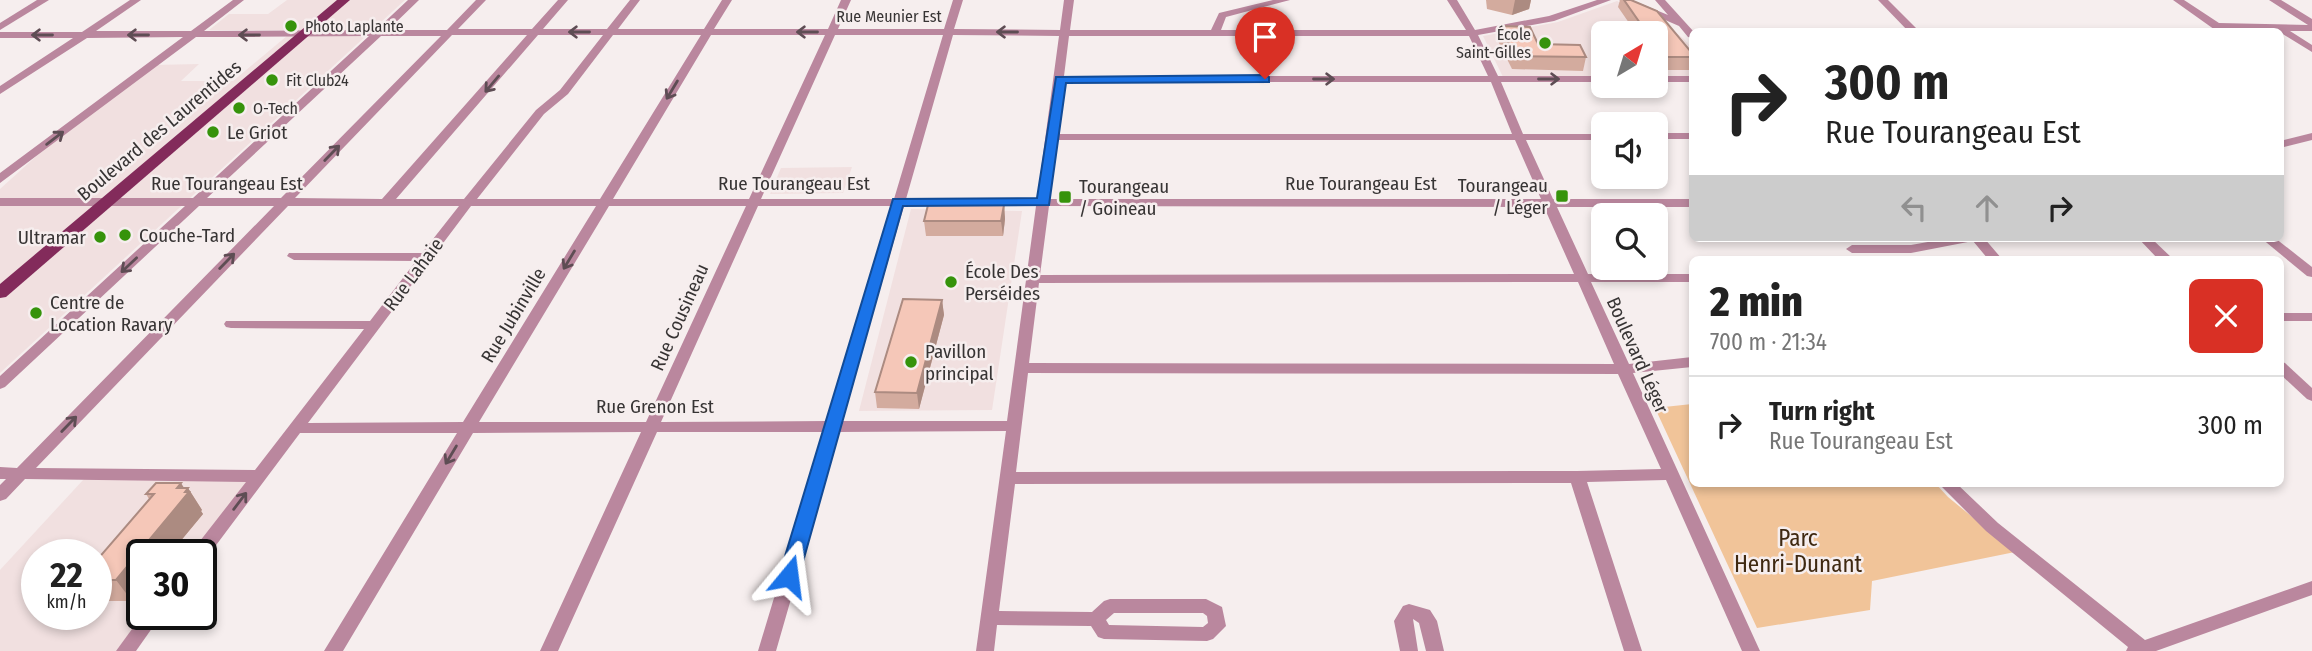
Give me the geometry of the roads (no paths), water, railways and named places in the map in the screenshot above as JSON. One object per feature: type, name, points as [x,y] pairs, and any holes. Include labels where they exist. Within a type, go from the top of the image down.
[{"type":"main road","name":"Boulevard des Laurentides","points":[[0,293],[344,0]]},
{"type":"street","points":[[0,27],[44,0]]},
{"type":"street","points":[[0,91],[136,0]]},
{"type":"street","points":[[0,179],[239,0]]},
{"type":"street","points":[[0,384],[414,0]]},
{"type":"street","points":[[0,495],[481,0]]},
{"type":"street","points":[[386,202],[563,0]]},
{"type":"street","name":"Rue Lahaie","points":[[211,539],[468,202],[540,112],[564,93],[635,0]]},
{"type":"street","name":"Rue Jubinville","points":[[333,651],[727,0]]},
{"type":"street","name":"Rue Cousineau","points":[[549,651],[846,0]]},
{"type":"street","points":[[767,651],[958,0]]},
{"type":"street","points":[[985,651],[1069,0]]},
{"type":"street","points":[[1215,32],[1222,15],[1285,0]]},
{"type":"street","name":"Boulevard Léger","points":[[1452,0],[1473,33],[1495,79],[1751,651]]},
{"type":"street","name":"Rue Meunier Est","points":[[0,35],[536,32],[1473,33],[1550,19],[1606,0]]},
{"type":"street","points":[[1624,0],[1684,25]]},
{"type":"street","points":[[1660,0],[1689,32]]},
{"type":"street","points":[[1883,0],[1911,28]]},
{"type":"street","points":[[2178,0],[2220,28]]},
{"type":"street","points":[[2274,0],[2312,28]]},
{"type":"street","points":[[1241,11],[1244,32]]},
{"type":"street","points":[[2284,31],[2312,28]]},
{"type":"street","points":[[2284,36],[2312,49]]},
{"type":"street","points":[[2284,38],[2312,61]]},
{"type":"street","points":[[1060,79],[1591,79]]},
{"type":"street","points":[[1668,79],[1689,79]]},
{"type":"street","points":[[1052,137],[1591,136]]},
{"type":"street","points":[[1668,136],[1689,136]]},
{"type":"street","points":[[2284,144],[2312,136]]},
{"type":"street","name":"Rue Tourangeau Est","points":[[0,202],[1689,203]]},
{"type":"street","points":[[1852,248],[1911,249],[1949,242]]},
{"type":"street","points":[[1980,242],[1992,256]]},
{"type":"street","points":[[2148,242],[2163,256]]},
{"type":"street","points":[[2272,242],[2312,273]]},
{"type":"street","points":[[294,257],[426,257]]},
{"type":"street","points":[[1034,279],[1689,278]]},
{"type":"street","points":[[2284,317],[2312,317]]},
{"type":"street","points":[[231,324],[374,325]]},
{"type":"street","points":[[1022,368],[1623,369],[1689,362]]},
{"type":"street","points":[[2284,370],[2312,396]]},
{"type":"street","name":"Rue Grenon Est","points":[[295,428],[1014,426]]},
{"type":"street","points":[[0,473],[259,476]]},
{"type":"street","points":[[1007,478],[1577,477],[1671,474]]},
{"type":"street","points":[[1577,477],[1633,651]]},
{"type":"street","points":[[1949,487],[2138,650],[2312,588]]},
{"type":"street","points":[[989,618],[1096,619],[1110,606],[1206,606],[1216,612],[1217,626],[1208,634],[1104,632],[1096,619]]},
{"type":"street","points":[[1409,651],[1403,621],[1409,611],[1424,615],[1428,621],[1435,651]]},
{"type":"street","points":[[125,651],[141,630]]},
{"type":"place","name":"Photo Laplante","points":[[291,26]]},
{"type":"place","name":"École Saint-Gilles","points":[[1545,43]]},
{"type":"place","name":"Fit Club24","points":[[272,80]]},
{"type":"place","name":"O-Tech","points":[[239,108]]},
{"type":"place","name":"Le Griot","points":[[213,132]]},
{"type":"place","name":"Tourangeau / Léger","points":[[1562,196]]},
{"type":"place","name":"Tourangeau / Goineau","points":[[1065,197]]},
{"type":"place","name":"Couche-Tard","points":[[125,235]]},
{"type":"place","name":"Ultramar","points":[[100,237]]},
{"type":"place","name":"École Des Perséides","points":[[951,282]]},
{"type":"place","name":"Centre de Location Ravary","points":[[36,313]]},
{"type":"place","name":"Pavillon principal","points":[[911,362]]},
{"type":"park label","name":"Parc Henri-Dunant","points":[[1798,551]]}]
